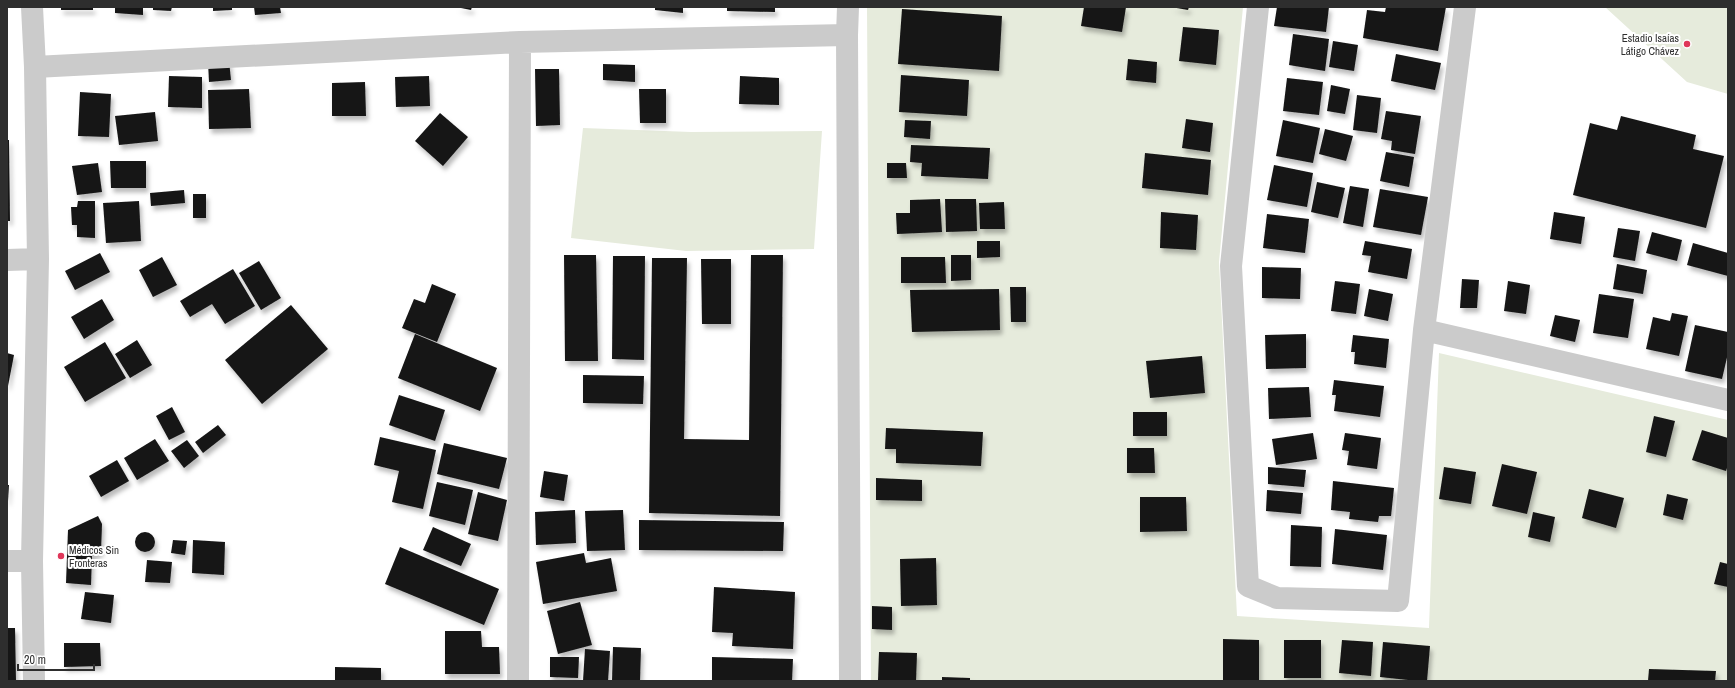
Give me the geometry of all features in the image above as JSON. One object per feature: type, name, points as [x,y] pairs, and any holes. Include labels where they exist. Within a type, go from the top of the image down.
[{"type":"street","points":[[32,7],[35,67],[38,259],[32,560],[34,681]]},
{"type":"street","points":[[848,7],[850,681]]},
{"type":"street","points":[[1258,7],[1231,266],[1248,586],[1277,598],[1398,601],[1424,330],[1465,7]]},
{"type":"street","points":[[35,67],[520,42],[847,35]]},
{"type":"street","points":[[518,681],[520,42]]},
{"type":"street","points":[[7,260],[38,259]]},
{"type":"street","points":[[1424,330],[1728,400]]},
{"type":"street","points":[[7,561],[32,560]]},
{"type":"shaded area","points":[[867,7],[1243,7],[1219,262],[1237,616],[1429,628],[1439,353],[1728,420],[1728,681],[871,681]]},
{"type":"shaded area","name":"Estadio Isaías Látigo Chávez","points":[[1605,7],[1728,7],[1728,94],[1687,82]]},
{"type":"shaded area","points":[[583,128],[691,132],[822,131],[814,249],[686,251],[571,238]]},
{"type":"building","points":[[61,7],[93,7],[93,10],[61,10]]},
{"type":"building","points":[[115,7],[143,7],[143,15],[115,13]]},
{"type":"building","points":[[153,7],[172,7],[171,11],[153,10]]},
{"type":"building","points":[[213,7],[232,7],[232,10],[213,11]]},
{"type":"building","points":[[254,7],[280,7],[281,13],[255,15]]},
{"type":"building","points":[[456,7],[472,7],[471,10]]},
{"type":"building","points":[[655,7],[683,7],[683,13],[655,10]]},
{"type":"building","points":[[727,7],[775,7],[775,12],[727,11]]},
{"type":"building","points":[[1084,7],[1126,7],[1122,32],[1081,26]]},
{"type":"building","points":[[1171,7],[1189,7],[1188,10]]},
{"type":"building","points":[[1277,7],[1329,7],[1326,32],[1274,26]]},
{"type":"building","points":[[1386,7],[1446,7],[1438,51],[1363,38],[1367,10],[1385,12]]},
{"type":"building","points":[[902,9],[1002,16],[999,71],[898,64]]},
{"type":"building","points":[[1183,27],[1219,30],[1216,65],[1179,61]]},
{"type":"building","points":[[1293,34],[1329,39],[1325,71],[1289,65]]},
{"type":"building","points":[[1333,41],[1358,45],[1354,71],[1329,67]]},
{"type":"building","points":[[1396,54],[1441,63],[1435,90],[1391,81]]},
{"type":"building","points":[[1128,59],[1157,62],[1156,83],[1126,80]]},
{"type":"building","points":[[229,61],[231,80],[209,82],[208,62]]},
{"type":"building","points":[[603,64],[635,65],[635,82],[603,80]]},
{"type":"building","points":[[535,69],[559,69],[560,125],[536,126]]},
{"type":"building","points":[[901,75],[969,80],[967,116],[899,112]]},
{"type":"building","points":[[169,76],[202,77],[202,108],[168,107]]},
{"type":"building","points":[[429,76],[430,106],[396,107],[395,77]]},
{"type":"building","points":[[740,76],[779,78],[779,105],[739,104]]},
{"type":"building","points":[[1287,78],[1323,82],[1319,115],[1283,111]]},
{"type":"building","points":[[365,82],[366,116],[332,116],[332,83]]},
{"type":"building","points":[[1331,85],[1350,89],[1345,114],[1327,111]]},
{"type":"building","points":[[249,89],[251,128],[209,129],[208,90]]},
{"type":"building","points":[[639,89],[666,89],[666,123],[640,123]]},
{"type":"building","points":[[80,92],[111,94],[109,137],[78,136]]},
{"type":"building","points":[[1357,95],[1381,98],[1377,133],[1353,130]]},
{"type":"building","points":[[1386,111],[1421,116],[1415,154],[1391,150],[1392,141],[1381,139]]},
{"type":"building","points":[[155,112],[158,141],[119,145],[115,116]]},
{"type":"building","points":[[440,113],[468,137],[443,166],[415,141]]},
{"type":"building","points":[[1621,116],[1696,135],[1693,149],[1724,156],[1706,228],[1573,195],[1590,123],[1617,130]]},
{"type":"building","points":[[1186,119],[1213,123],[1210,152],[1182,148]]},
{"type":"building","points":[[905,120],[931,121],[930,139],[904,137]]},
{"type":"building","points":[[1283,120],[1320,128],[1313,163],[1276,156]]},
{"type":"building","points":[[1325,129],[1353,136],[1346,161],[1319,154]]},
{"type":"building","points":[[7,140],[9,140],[10,221],[7,221]]},
{"type":"building","points":[[911,145],[990,148],[988,179],[921,176],[922,163],[910,162]]},
{"type":"building","points":[[1386,152],[1414,157],[1409,187],[1380,181]]},
{"type":"building","points":[[1145,153],[1211,160],[1208,195],[1142,188]]},
{"type":"building","points":[[110,161],[146,161],[146,188],[111,188]]},
{"type":"building","points":[[98,163],[102,192],[77,195],[72,166]]},
{"type":"building","points":[[887,163],[906,163],[907,178],[887,178]]},
{"type":"building","points":[[1274,165],[1313,173],[1307,207],[1267,200]]},
{"type":"building","points":[[1317,182],[1345,188],[1338,218],[1311,212]]},
{"type":"building","points":[[1350,186],[1369,189],[1363,227],[1343,223]]},
{"type":"building","points":[[1380,189],[1428,197],[1421,235],[1373,227]]},
{"type":"building","points":[[184,190],[185,203],[151,206],[150,193]]},
{"type":"building","points":[[193,194],[206,194],[206,218],[193,218]]},
{"type":"building","points":[[940,199],[942,232],[897,234],[896,213],[910,213],[910,200]]},
{"type":"building","points":[[945,199],[976,199],[977,231],[946,232]]},
{"type":"building","points":[[78,201],[95,201],[95,238],[77,237],[77,225],[72,225],[71,207],[77,207]]},
{"type":"building","points":[[139,201],[141,241],[106,243],[103,203]]},
{"type":"building","points":[[1004,202],[1005,229],[980,229],[979,203]]},
{"type":"building","points":[[1161,212],[1198,215],[1196,250],[1160,248]]},
{"type":"building","points":[[1554,212],[1585,217],[1581,244],[1550,239]]},
{"type":"building","points":[[1267,214],[1309,219],[1305,253],[1263,248]]},
{"type":"building","points":[[1618,228],[1640,231],[1635,261],[1613,257]]},
{"type":"building","points":[[1652,232],[1682,240],[1677,261],[1646,253]]},
{"type":"building","points":[[977,241],[1000,241],[1000,257],[977,258]]},
{"type":"building","points":[[1365,241],[1412,249],[1407,279],[1368,272],[1371,256],[1362,255]]},
{"type":"building","points":[[1693,243],[1728,253],[1728,276],[1687,265]]},
{"type":"building","points":[[100,253],[110,272],[75,290],[65,271]]},
{"type":"building","points":[[564,255],[596,255],[598,361],[565,361]]},
{"type":"building","points":[[751,255],[783,255],[780,516],[649,513],[652,258],[687,258],[684,439],[749,440]]},
{"type":"building","points":[[951,255],[971,255],[971,280],[951,281]]},
{"type":"building","points":[[613,256],[645,256],[644,360],[612,359]]},
{"type":"building","points":[[162,257],[177,285],[153,297],[139,270]]},
{"type":"building","points":[[901,257],[945,257],[946,283],[901,283]]},
{"type":"building","points":[[701,259],[731,259],[731,324],[702,324]]},
{"type":"building","points":[[259,261],[281,298],[261,310],[239,273]]},
{"type":"building","points":[[1617,264],[1647,270],[1643,294],[1613,289]]},
{"type":"building","points":[[1262,267],[1301,268],[1300,299],[1262,298]]},
{"type":"building","points":[[233,269],[255,306],[225,324],[212,304],[190,317],[180,301]]},
{"type":"building","points":[[1462,279],[1479,280],[1477,308],[1460,308]]},
{"type":"building","points":[[1335,281],[1360,284],[1356,314],[1331,311]]},
{"type":"building","points":[[1508,281],[1530,285],[1526,314],[1504,311]]},
{"type":"building","points":[[432,284],[456,294],[437,342],[402,328],[414,299],[425,303]]},
{"type":"building","points":[[1010,287],[1026,287],[1026,322],[1011,322]]},
{"type":"building","points":[[999,289],[1000,330],[912,332],[910,290]]},
{"type":"building","points":[[1369,289],[1393,294],[1388,321],[1364,316]]},
{"type":"building","points":[[1599,294],[1634,299],[1628,338],[1593,333]]},
{"type":"building","points":[[102,299],[114,320],[84,339],[71,317]]},
{"type":"building","points":[[291,305],[328,349],[262,404],[225,360]]},
{"type":"building","points":[[1672,313],[1688,316],[1679,356],[1646,349],[1653,317],[1670,321]]},
{"type":"building","points":[[1555,315],[1580,320],[1575,342],[1550,336]]},
{"type":"building","points":[[1695,325],[1728,332],[1728,353],[1722,379],[1685,371]]},
{"type":"building","points":[[415,334],[497,368],[480,411],[398,378]]},
{"type":"building","points":[[1306,334],[1306,368],[1266,369],[1265,335]]},
{"type":"building","points":[[1353,335],[1389,339],[1386,368],[1354,364],[1355,352],[1351,352]]},
{"type":"building","points":[[137,340],[152,365],[130,378],[115,354]]},
{"type":"building","points":[[105,342],[126,378],[85,402],[64,367]]},
{"type":"building","points":[[7,353],[14,355],[8,386],[7,386]]},
{"type":"building","points":[[1202,356],[1205,393],[1150,398],[1146,361]]},
{"type":"building","points":[[583,375],[644,376],[643,404],[583,403]]},
{"type":"building","points":[[1334,380],[1384,386],[1380,417],[1334,411],[1336,395],[1332,395]]},
{"type":"building","points":[[1309,387],[1311,417],[1269,419],[1268,388]]},
{"type":"building","points":[[399,395],[445,410],[435,441],[389,425]]},
{"type":"building","points":[[172,407],[185,432],[169,440],[156,416]]},
{"type":"building","points":[[1133,412],[1167,412],[1167,436],[1133,436]]},
{"type":"building","points":[[1654,416],[1675,421],[1666,457],[1646,452]]},
{"type":"building","points":[[218,425],[226,435],[203,453],[195,442]]},
{"type":"building","points":[[886,428],[983,432],[981,466],[896,463],[896,449],[885,449]]},
{"type":"building","points":[[1702,430],[1728,438],[1728,465],[1726,471],[1692,460]]},
{"type":"building","points":[[1313,433],[1317,459],[1276,465],[1272,439]]},
{"type":"building","points":[[1345,433],[1381,438],[1377,469],[1347,465],[1349,451],[1342,450]]},
{"type":"building","points":[[380,437],[436,450],[423,509],[392,502],[399,471],[374,465]]},
{"type":"building","points":[[155,439],[169,461],[137,480],[124,458]]},
{"type":"building","points":[[187,440],[199,456],[184,468],[171,451]]},
{"type":"building","points":[[444,443],[507,458],[499,489],[437,474]]},
{"type":"building","points":[[1127,448],[1154,448],[1155,473],[1127,473]]},
{"type":"building","points":[[117,460],[129,481],[101,497],[89,476]]},
{"type":"building","points":[[1502,464],[1537,472],[1527,514],[1492,506]]},
{"type":"building","points":[[1268,467],[1306,470],[1304,487],[1268,484]]},
{"type":"building","points":[[1444,467],[1476,472],[1471,504],[1439,499]]},
{"type":"building","points":[[544,471],[568,475],[564,501],[540,497]]},
{"type":"building","points":[[876,478],[922,480],[922,501],[876,500]]},
{"type":"building","points":[[1333,481],[1394,488],[1391,516],[1379,516],[1378,522],[1349,519],[1350,512],[1331,510]]},
{"type":"building","points":[[437,482],[473,490],[465,525],[429,516]]},
{"type":"building","points":[[7,485],[9,485],[8,501],[7,501]]},
{"type":"building","points":[[1589,489],[1624,498],[1616,528],[1582,518]]},
{"type":"building","points":[[1267,490],[1303,493],[1301,514],[1266,511]]},
{"type":"building","points":[[478,492],[507,500],[498,541],[468,534]]},
{"type":"building","points":[[1667,494],[1688,499],[1683,520],[1663,515]]},
{"type":"building","points":[[1140,497],[1186,497],[1187,531],[1140,532]]},
{"type":"building","points":[[575,510],[576,543],[536,545],[535,512]]},
{"type":"building","points":[[623,510],[625,550],[587,551],[585,511]]},
{"type":"building","points":[[1533,512],[1555,517],[1550,542],[1528,537]]},
{"type":"building","points":[[98,516],[102,524],[101,552],[92,556],[91,585],[66,583],[68,530]]},
{"type":"building","points":[[639,520],[784,522],[783,551],[639,550]]},
{"type":"building","points":[[1291,525],[1322,527],[1321,567],[1290,566]]},
{"type":"building","points":[[433,527],[471,544],[461,566],[423,550]]},
{"type":"building","points":[[1335,529],[1387,535],[1383,570],[1332,564]]},
{"type":"building","points":[[145,532],[152,535],[155,542],[152,549],[145,552],[138,549],[135,542],[138,535]]},
{"type":"building","points":[[173,540],[187,541],[185,555],[171,553]]},
{"type":"building","points":[[193,540],[225,542],[224,575],[192,573]]},
{"type":"building","points":[[400,547],[499,589],[484,625],[385,584]]},
{"type":"building","points":[[584,553],[586,563],[611,558],[617,591],[543,604],[536,562]]},
{"type":"building","points":[[936,558],[937,605],[901,606],[900,559]]},
{"type":"building","points":[[147,560],[172,562],[170,583],[145,582]]},
{"type":"building","points":[[1720,562],[1728,564],[1728,587],[1714,584]]},
{"type":"building","points":[[714,587],[795,592],[793,649],[732,646],[733,633],[712,632]]},
{"type":"building","points":[[85,592],[114,595],[111,623],[81,619]]},
{"type":"building","points":[[580,602],[592,645],[558,654],[547,611]]},
{"type":"building","points":[[872,606],[892,607],[892,630],[872,629]]},
{"type":"building","points":[[7,628],[15,628],[16,681],[7,681]]},
{"type":"building","points":[[445,631],[481,631],[482,647],[499,647],[500,674],[445,674]]},
{"type":"building","points":[[1223,639],[1259,640],[1259,681],[1223,681]]},
{"type":"building","points":[[1284,640],[1321,640],[1321,678],[1284,678]]},
{"type":"building","points":[[1342,640],[1373,642],[1371,676],[1339,673]]},
{"type":"building","points":[[1383,642],[1430,646],[1427,681],[1408,681],[1380,677]]},
{"type":"building","points":[[64,643],[100,643],[101,666],[64,667]]},
{"type":"building","points":[[613,647],[641,648],[640,681],[612,681]]},
{"type":"building","points":[[585,649],[610,651],[608,681],[583,681]]},
{"type":"building","points":[[879,652],[917,653],[916,681],[878,680]]},
{"type":"building","points":[[550,657],[579,657],[578,678],[550,677]]},
{"type":"building","points":[[712,657],[793,659],[792,681],[712,681]]},
{"type":"building","points":[[335,667],[381,668],[381,681],[335,681]]},
{"type":"building","points":[[1649,669],[1716,671],[1715,681],[1648,681]]},
{"type":"building","points":[[942,677],[970,678],[970,681],[942,681]]},
{"type":"place","name":"Estadio Isaías Látigo Chávez","points":[[1687,44]]},
{"type":"place","name":"Médicos Sin Fronteras","points":[[61,556]]}]
